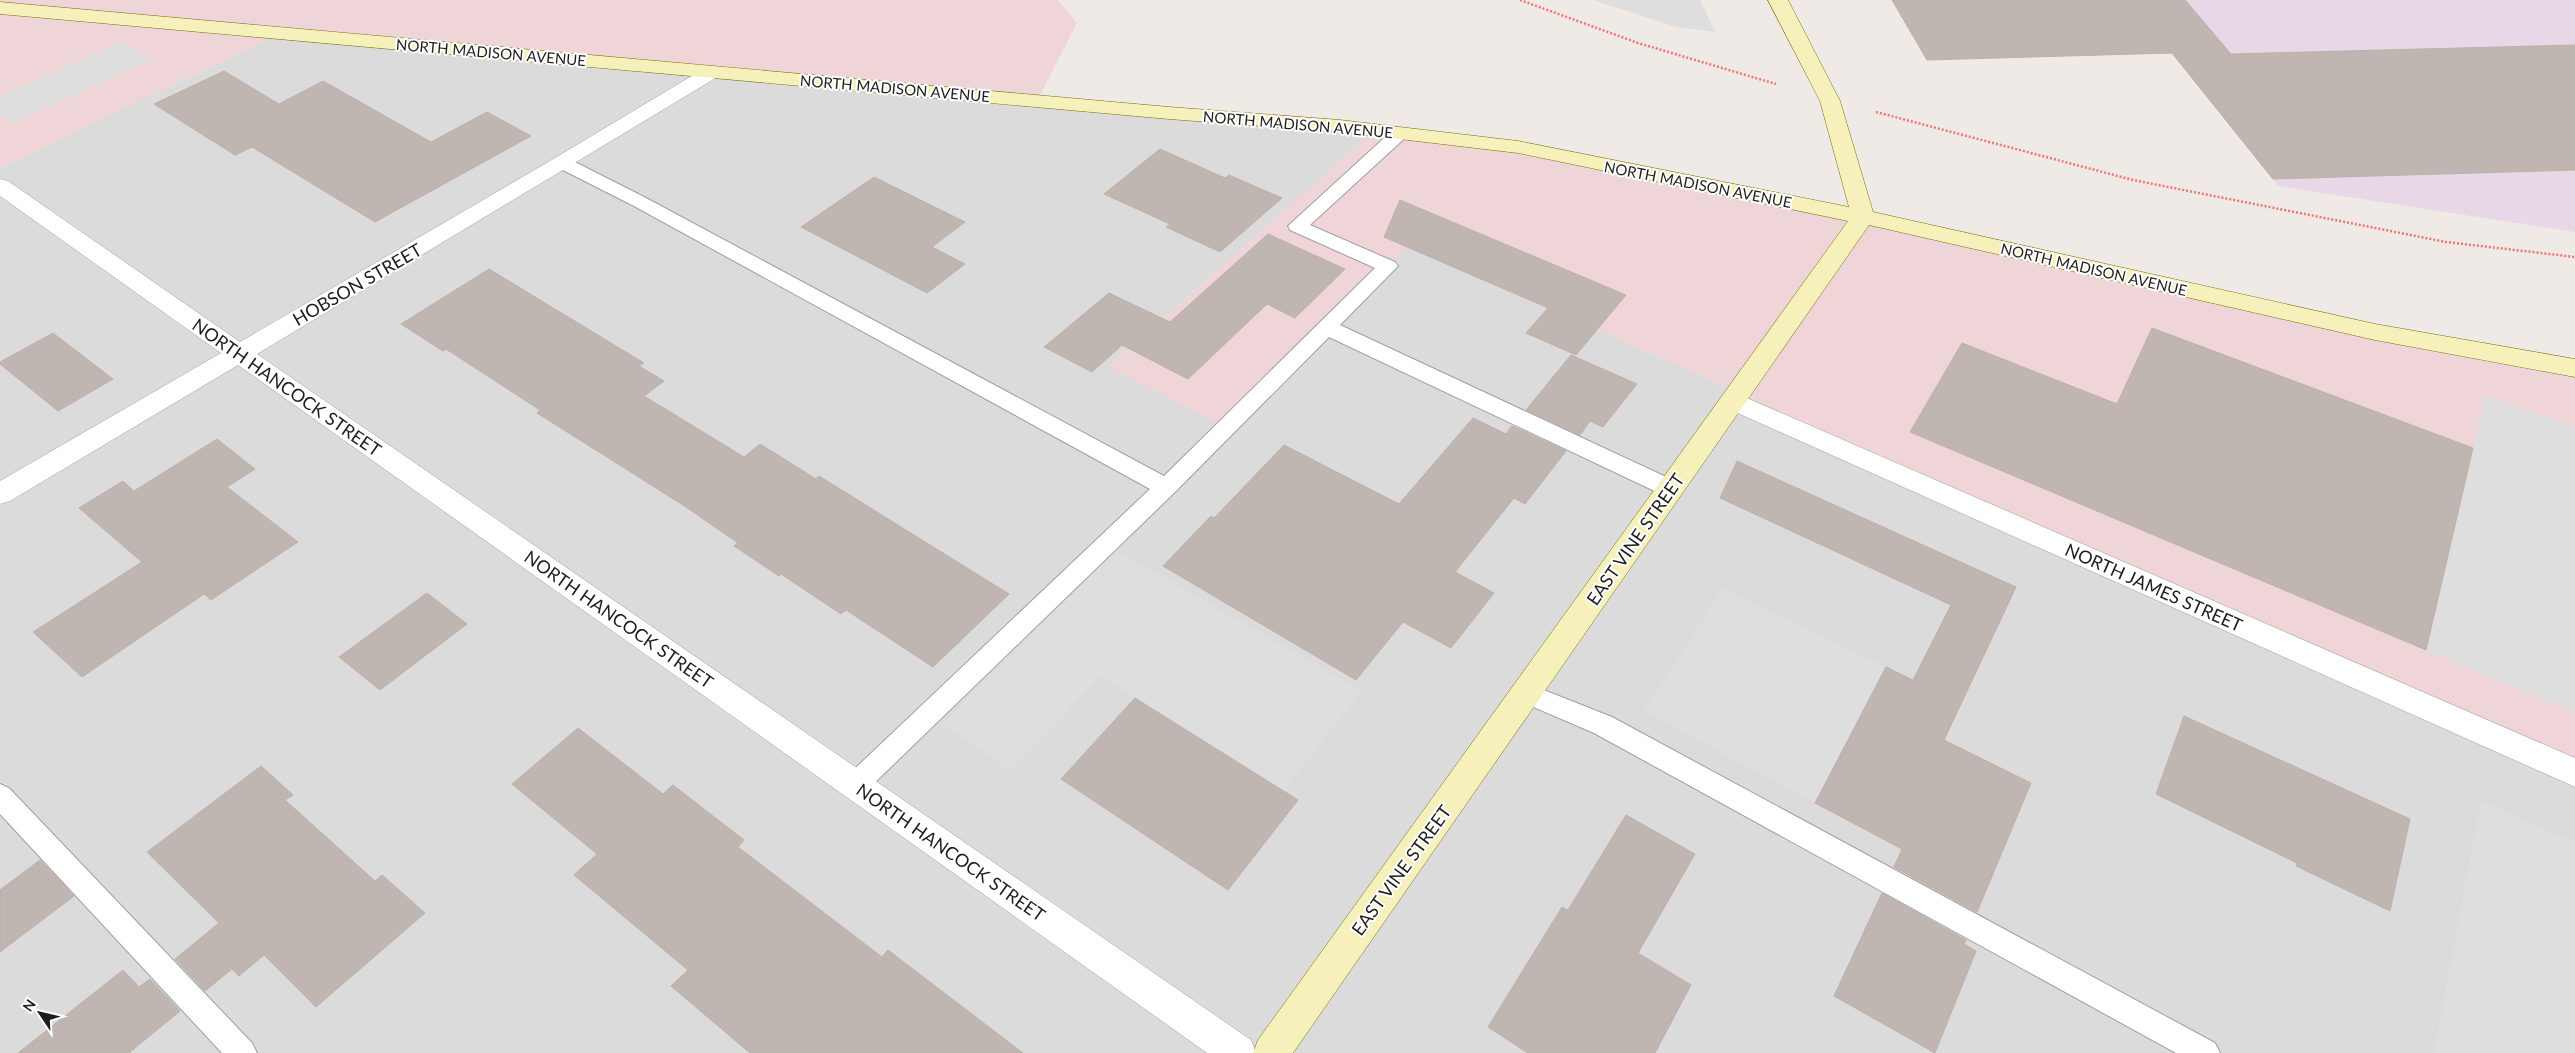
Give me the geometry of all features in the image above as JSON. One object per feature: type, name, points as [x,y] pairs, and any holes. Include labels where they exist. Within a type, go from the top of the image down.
[{"type":"main road","points":[[1778,0],[1830,101],[1863,217]]},
{"type":"main road","name":"NORTH MADISON AVENUE","points":[[1,8],[1160,112],[1340,126],[1518,147],[1863,217],[2375,332],[2575,368]]},
{"type":"main road","name":"EAST VINE STREET","points":[[1271,1053],[1863,217]]},
{"type":"street","name":"HOBSON STREET","points":[[0,494],[712,72]]},
{"type":"street","name":"NORTH HANCOCK STREET","points":[[0,186],[1238,1053]]},
{"type":"street","name":"NORTH JAMES STREET","points":[[1733,401],[2575,773]]},
{"type":"lane","points":[[856,784],[1166,487],[1388,266],[1297,226],[1400,133]]},
{"type":"lane","points":[[563,162],[1166,487]]},
{"type":"lane","points":[[1326,327],[1671,489]]},
{"type":"lane","points":[[1526,693],[1603,725],[2205,1053]]},
{"type":"lane","points":[[0,796],[242,1053]]},
{"type":"path","points":[[1520,0],[1638,43],[1830,101],[2133,180],[2446,242],[2575,257]]},
{"type":"shaded area","points":[[0,0],[1058,0],[1077,23],[1037,101],[281,33],[0,168]]},
{"type":"shaded area","points":[[1593,0],[1700,0],[1715,32],[1676,27]]},
{"type":"shaded area","points":[[1892,0],[2575,0],[2575,232],[2278,186],[2172,53],[1927,60]]},
{"type":"shaded area","points":[[281,33],[1375,130],[1110,366],[1408,247],[1739,392],[2575,773],[2575,1053],[0,1053],[0,168]]},
{"type":"shaded area","points":[[123,41],[153,59],[11,124],[0,116],[0,96]]},
{"type":"shaded area","points":[[1375,130],[1518,147],[2575,368],[2575,773],[1733,401],[1739,392],[1408,247],[1226,427],[1109,367]]},
{"type":"shaded area","points":[[2486,395],[2575,427],[2575,713],[2426,650]]},
{"type":"shaded area","points":[[1116,550],[1362,691],[1283,791],[1100,676],[1011,771],[942,724]]},
{"type":"shaded area","points":[[1723,588],[1886,667],[1815,803],[1644,711]]},
{"type":"shaded area","points":[[2481,801],[2575,843],[2575,1053],[2434,1053]]},
{"type":"building","points":[[1892,0],[2185,0],[2231,54],[2575,45],[2575,170],[2273,179],[2172,53],[1927,60]]},
{"type":"building","points":[[224,71],[279,104],[323,81],[431,142],[487,112],[531,136],[375,222],[252,147],[235,155],[154,104]]},
{"type":"building","points":[[1160,149],[1225,178],[1229,175],[1282,198],[1220,252],[1166,227],[1170,224],[1104,194]]},
{"type":"building","points":[[874,177],[965,222],[932,247],[965,264],[927,293],[801,227]]},
{"type":"building","points":[[1400,200],[1626,295],[1576,355],[1526,333],[1548,308],[1384,237]]},
{"type":"building","points":[[1268,234],[1345,269],[1295,318],[1267,304],[1188,379],[1122,345],[1092,372],[1044,347],[1109,293],[1170,322]]},
{"type":"building","points":[[489,269],[644,363],[639,366],[664,381],[644,396],[744,457],[760,444],[816,479],[819,476],[1009,594],[933,667],[846,610],[841,614],[781,574],[779,576],[734,546],[738,543],[683,505],[537,413],[540,410],[446,349],[443,351],[401,324]]},
{"type":"building","points":[[2152,328],[2473,448],[2426,650],[1910,432],[1962,343],[2117,404]]},
{"type":"building","points":[[53,333],[113,379],[58,411],[0,364],[0,362]]},
{"type":"building","points":[[1571,355],[1637,384],[1603,427],[1590,421],[1580,435],[1526,410]]},
{"type":"building","points":[[1473,418],[1506,434],[1512,426],[1566,451],[1525,504],[1514,498],[1455,572],[1494,593],[1451,648],[1403,622],[1356,680],[1163,566],[1211,516],[1214,518],[1284,445],[1399,504]]},
{"type":"building","points":[[217,439],[255,469],[227,487],[298,542],[211,600],[204,594],[82,677],[33,632],[142,562],[79,508],[123,481],[134,491]]},
{"type":"building","points":[[1737,461],[2016,587],[1944,740],[2031,783],[1977,912],[1894,867],[1902,849],[1815,803],[1886,667],[1913,680],[1951,605],[1720,498]]},
{"type":"building","points":[[427,593],[467,624],[380,690],[339,657]]},
{"type":"building","points":[[1135,698],[1298,800],[1228,890],[1061,779]]},
{"type":"building","points":[[2184,716],[2410,819],[2390,911],[2296,866],[2297,863],[2156,794]]},
{"type":"building","points":[[578,728],[663,794],[673,785],[744,840],[738,847],[882,957],[888,950],[1023,1053],[750,1053],[671,986],[688,970],[574,875],[597,854],[512,784]]},
{"type":"building","points":[[261,766],[293,795],[285,800],[375,881],[382,875],[425,913],[316,1007],[264,955],[239,976],[232,969],[205,991],[175,959],[219,923],[147,852]]},
{"type":"building","points":[[1626,815],[1695,854],[1638,953],[1691,985],[1655,1053],[1528,1053],[1488,1027],[1562,907],[1568,910]]},
{"type":"building","points":[[40,860],[74,896],[0,952],[0,890]]},
{"type":"building","points":[[1882,893],[1966,940],[1964,944],[1976,951],[1935,1053],[1834,996]]},
{"type":"building","points":[[123,970],[139,987],[150,979],[180,1011],[129,1053],[18,1053]]}]
